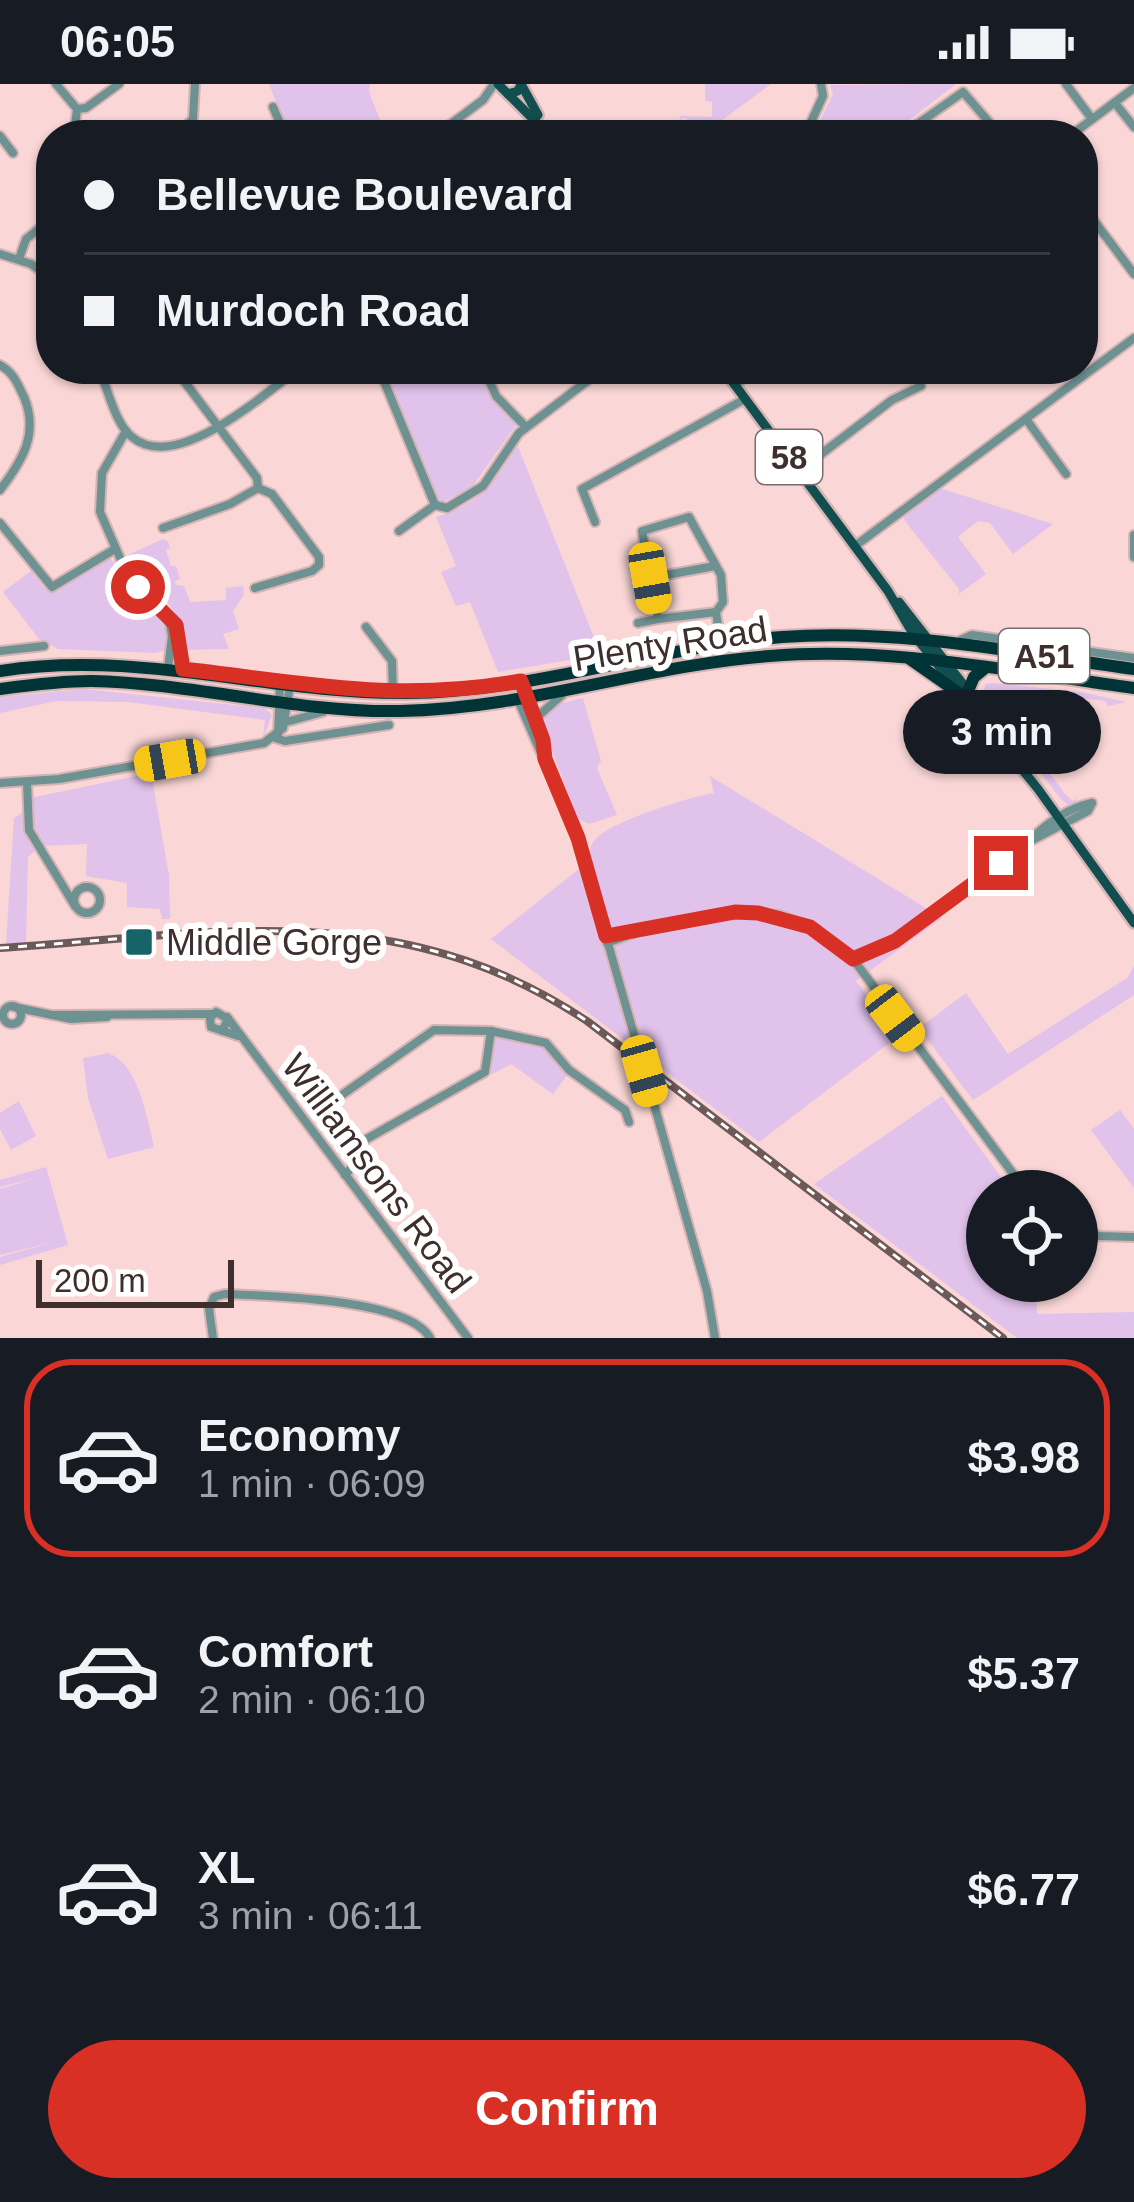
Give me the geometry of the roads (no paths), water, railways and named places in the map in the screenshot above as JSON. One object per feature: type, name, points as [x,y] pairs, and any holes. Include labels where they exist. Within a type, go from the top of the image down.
[{"type":"highway","name":"Plenty Road","points":[[0,671],[85,662],[393,693],[516,681],[721,644],[788,637],[924,640],[1134,669]]},
{"type":"highway","name":"Plenty Road","points":[[0,689],[92,681],[339,709],[419,711],[766,656],[908,658],[1134,688]]},
{"type":"highway","points":[[908,658],[968,697],[974,677],[985,668]]},
{"type":"highway","points":[[176,668],[172,678],[190,691]]},
{"type":"highway","points":[[516,681],[522,698]]},
{"type":"main road","points":[[501,89],[518,91],[521,84]]},
{"type":"main road","points":[[521,84],[541,120]]},
{"type":"main road","points":[[501,89],[534,120]]},
{"type":"main road","name":"58","points":[[735,385],[1134,923]]},
{"type":"street","points":[[56,84],[77,109],[76,120]]},
{"type":"street","points":[[77,109],[86,108],[119,84]]},
{"type":"street","points":[[193,120],[195,84]]},
{"type":"street","points":[[812,120],[823,96],[821,84]]},
{"type":"street","points":[[1066,84],[1092,119],[1134,88]]},
{"type":"street","points":[[921,120],[963,88],[986,120]]},
{"type":"street","points":[[456,120],[501,89]]},
{"type":"street","points":[[1115,103],[1134,127]]},
{"type":"street","points":[[273,107],[279,120]]},
{"type":"street","points":[[0,136],[13,153]]},
{"type":"street","points":[[1098,226],[1134,274]]},
{"type":"street","points":[[19,259],[28,237],[36,231]]},
{"type":"street","points":[[0,254],[36,269]]},
{"type":"street","points":[[1098,365],[1134,338]]},
{"type":"street","points":[[0,365],[15,378],[32,425],[28,442],[0,490]]},
{"type":"street","points":[[106,384],[128,434],[145,444],[167,447],[219,426],[277,384]]},
{"type":"street","points":[[186,384],[258,479],[258,488]]},
{"type":"street","points":[[386,384],[435,506]]},
{"type":"street","points":[[491,384],[501,404],[526,427]]},
{"type":"street","points":[[400,531],[435,506],[450,507],[480,489],[510,443],[583,384]]},
{"type":"street","points":[[855,546],[1073,384]]},
{"type":"street","points":[[799,471],[892,400],[921,386]]},
{"type":"street","points":[[596,522],[582,489],[746,399]]},
{"type":"street","points":[[1026,419],[1066,474]]},
{"type":"street","points":[[128,434],[112,452],[99,483],[98,503],[127,574],[168,617],[176,668]]},
{"type":"street","points":[[163,528],[230,504],[258,488]]},
{"type":"street","points":[[255,588],[312,571],[320,560],[272,494],[258,488]]},
{"type":"street","points":[[658,619],[641,531],[689,517],[721,575],[723,602],[716,612],[721,644]]},
{"type":"street","points":[[0,523],[52,587],[115,549]]},
{"type":"street","points":[[1134,535],[1134,556]]},
{"type":"street","points":[[650,578],[715,566]]},
{"type":"street","points":[[638,623],[716,612]]},
{"type":"street","points":[[366,627],[392,661],[393,693]]},
{"type":"street","name":"Plenty Road","points":[[954,644],[972,635],[1134,658]]},
{"type":"street","points":[[0,651],[44,646]]},
{"type":"street","name":"Plenty Road","points":[[1066,649],[1083,662]]},
{"type":"street","points":[[277,736],[285,684]]},
{"type":"street","points":[[535,719],[569,690]]},
{"type":"street","points":[[522,698],[535,719],[545,759]]},
{"type":"street","points":[[522,698],[578,838],[707,1291],[715,1336]]},
{"type":"street","points":[[0,783],[255,746],[277,736],[285,723],[283,702]]},
{"type":"street","points":[[285,723],[339,709]]},
{"type":"street","points":[[277,736],[285,741],[388,725]]},
{"type":"street","points":[[27,782],[28,830],[75,906],[88,913],[99,906],[98,892],[70,882],[55,870]]},
{"type":"street","points":[[853,959],[895,941],[1062,822]]},
{"type":"street","points":[[75,906],[75,893],[86,886]]},
{"type":"street","points":[[606,939],[735,912],[810,927],[853,959],[1010,1170]]},
{"type":"street","points":[[7,1008],[85,1020],[122,1014]]},
{"type":"street","points":[[7,1008],[20,1013],[8,1021]]},
{"type":"street","points":[[8,1021],[50,1014],[221,1012],[228,1025],[222,1031],[186,1013]]},
{"type":"street","points":[[210,1026],[212,1014]]},
{"type":"street","name":"Williamsons Road","points":[[227,1017],[468,1338]]},
{"type":"street","points":[[329,1104],[434,1030],[490,1030],[546,1043],[569,1070],[625,1110],[629,1122]]},
{"type":"street","points":[[345,1175],[363,1141],[485,1072],[490,1030]]},
{"type":"street","name":"Williamsons Road","points":[[222,1031],[244,1041]]},
{"type":"street","name":"Williamsons Road","points":[[316,1088],[355,1138],[363,1141]]},
{"type":"street","points":[[1098,1236],[1134,1238]]},
{"type":"street","points":[[213,1338],[209,1309],[214,1297],[225,1294],[311,1297],[368,1309],[424,1328],[430,1338]]},
{"type":"railway","points":[[0,948],[230,931],[302,932],[374,938],[445,954],[516,981],[587,1021],[1003,1338]]},
{"type":"place","name":"Middle Gorge","points":[[139,942]]}]
